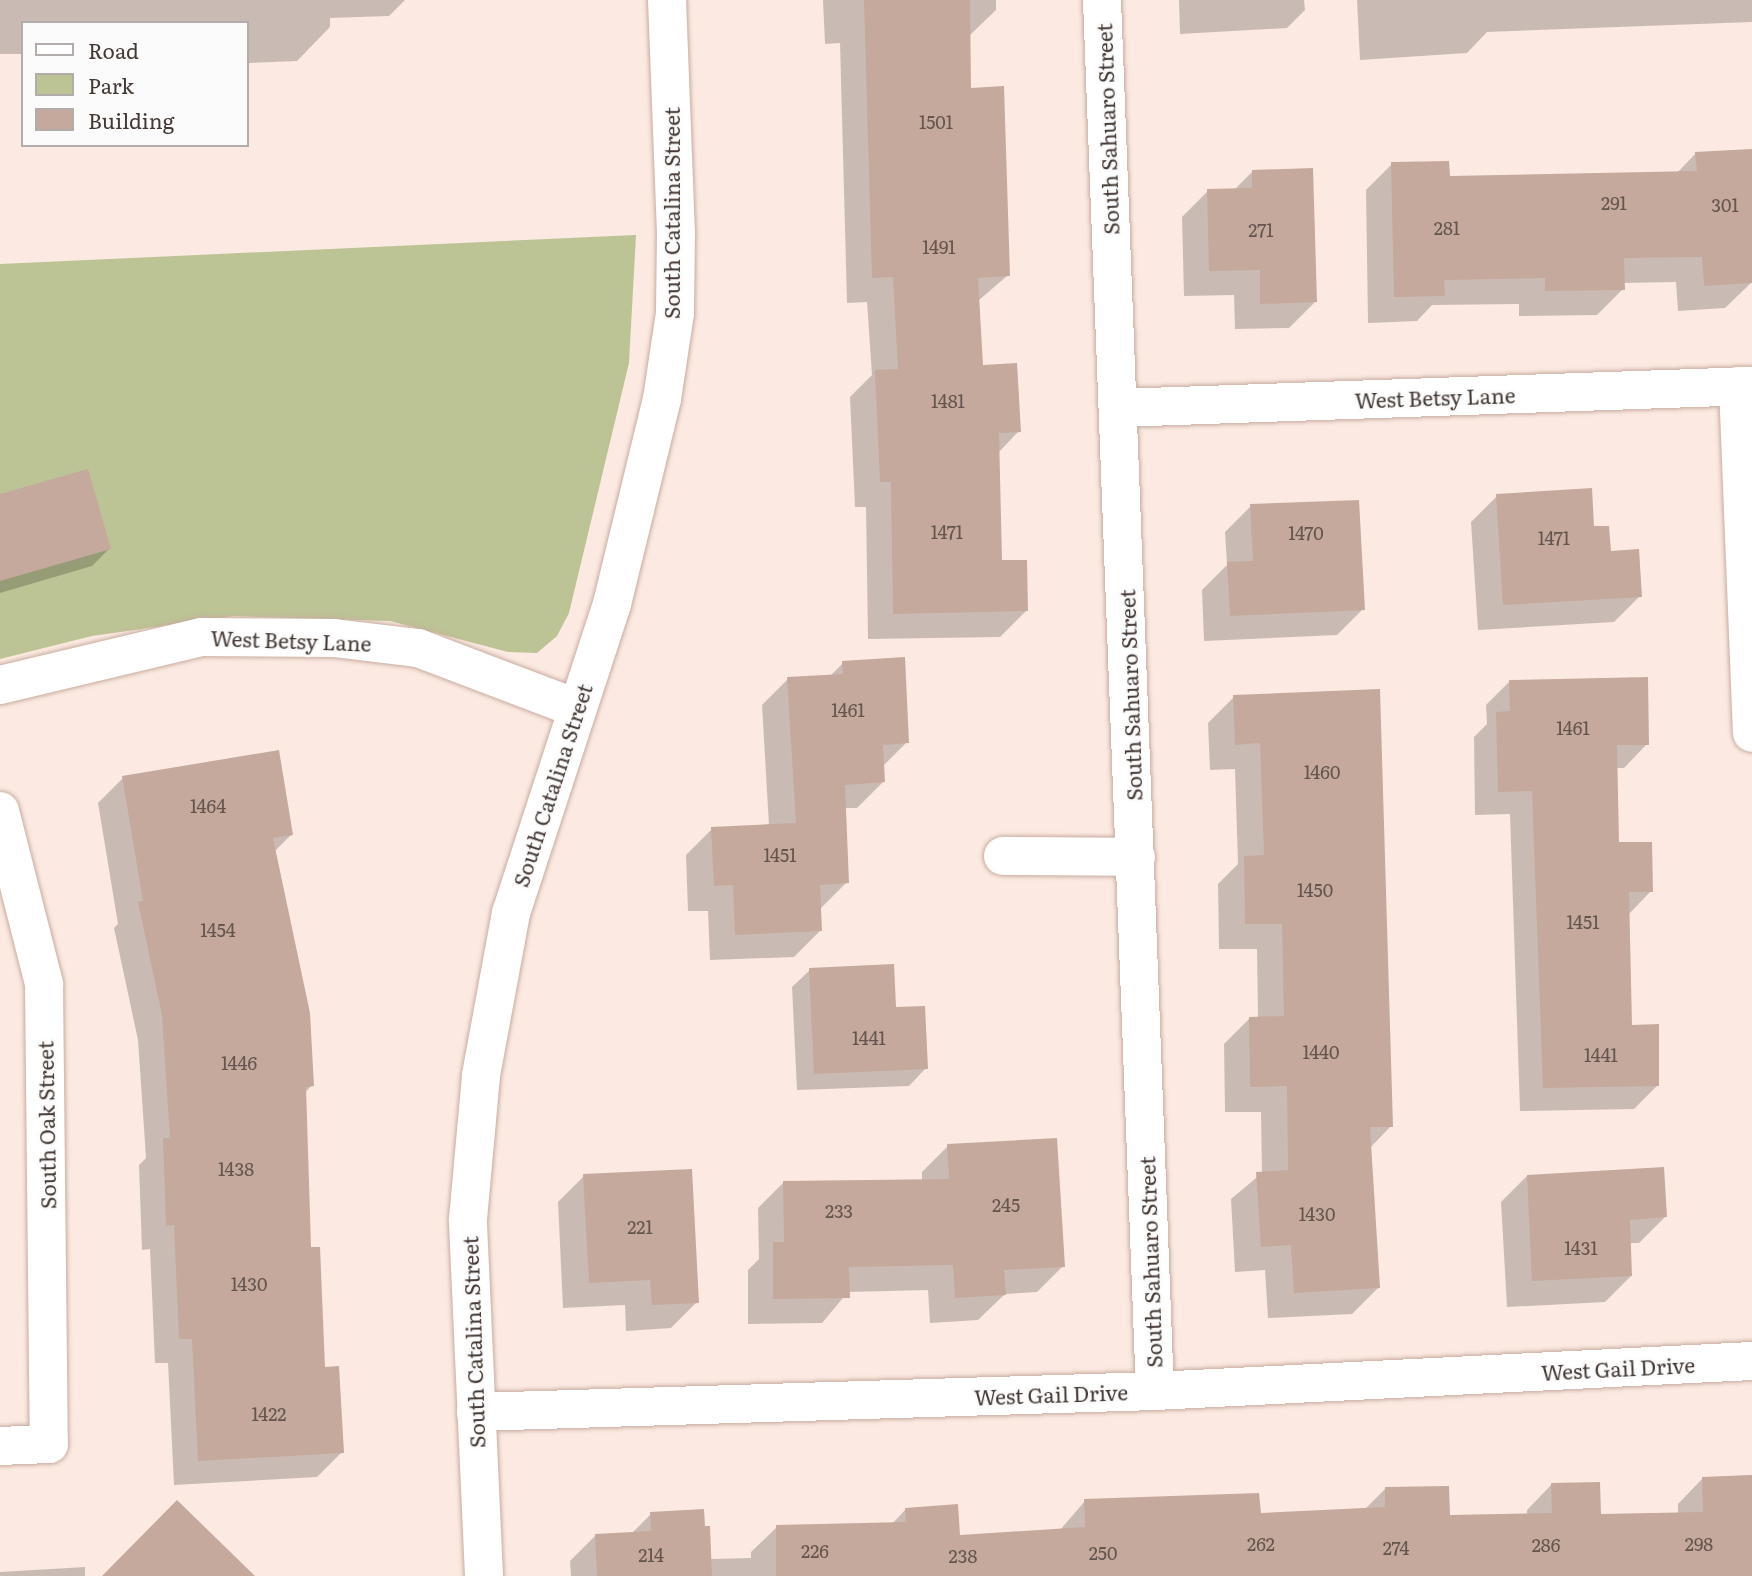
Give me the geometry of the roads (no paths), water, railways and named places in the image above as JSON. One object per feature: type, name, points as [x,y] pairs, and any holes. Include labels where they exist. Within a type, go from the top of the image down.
[{"type":"street","name":"South Catalina Street","points":[[484,1576],[468,1219],[481,1075],[511,913],[640,502],[675,313],[667,0]]},
{"type":"street","name":"South Sahuaro Street","points":[[1102,0],[1155,1391]]},
{"type":"street","name":"West Betsy Lane","points":[[1119,408],[1745,386]]},
{"type":"street","points":[[1745,386],[1752,733]]},
{"type":"street","name":"West Betsy Lane","points":[[0,685],[201,637],[334,638],[418,648],[576,708]]},
{"type":"street","name":"South Oak Street","points":[[0,811],[44,984],[48,1444],[0,1446]]},
{"type":"street","points":[[1003,856],[1136,857]]},
{"type":"street","name":"West Gail Drive","points":[[476,1412],[1155,1391],[1752,1361]]}]
